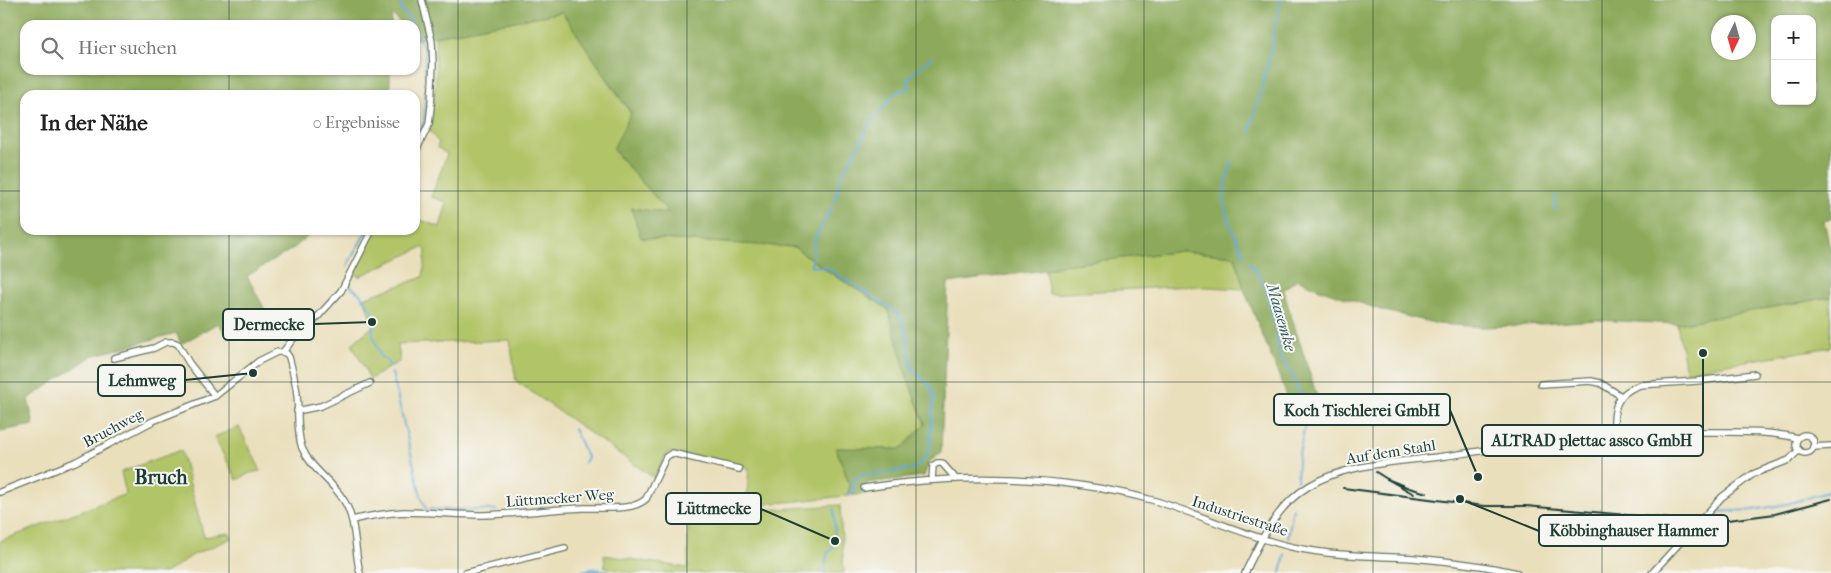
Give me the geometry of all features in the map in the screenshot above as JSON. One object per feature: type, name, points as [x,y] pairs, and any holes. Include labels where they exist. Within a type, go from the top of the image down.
[{"type":"street","points":[[420,142],[429,124],[433,64],[432,42],[422,0]]},
{"type":"street","name":"Bruchweg","points":[[0,492],[75,462],[154,420],[215,396],[259,361],[277,352],[283,352],[293,339],[341,291],[369,235]]},
{"type":"street","points":[[114,358],[154,348],[166,342],[173,342],[178,344],[189,363],[215,396]]},
{"type":"street","points":[[283,352],[289,357],[296,387],[299,434],[304,452],[313,466],[342,498],[352,522],[360,573]]},
{"type":"street","points":[[1614,435],[1614,412],[1620,396],[1640,385],[1755,374]]},
{"type":"street","points":[[1541,384],[1591,381],[1600,383],[1620,396]]},
{"type":"street","points":[[297,411],[322,406],[370,383]]},
{"type":"street","name":"Auf dem Stahl","points":[[1245,573],[1261,538],[1276,515],[1298,493],[1320,480],[1335,474],[1380,465],[1520,445],[1614,435],[1683,432],[1765,432],[1798,438]]},
{"type":"street","points":[[1804,435],[1811,437],[1814,443],[1813,447],[1809,452],[1802,452],[1796,444],[1798,438],[1804,435]]},
{"type":"street","points":[[1813,447],[1831,446]]},
{"type":"street","points":[[1652,573],[1722,497],[1753,474],[1789,460],[1799,450]]},
{"type":"street","name":"Lüttmecker Weg","points":[[352,522],[404,512],[482,515],[521,514],[582,508],[631,507],[640,504],[646,499],[666,457],[672,453],[739,469]]},
{"type":"street","points":[[932,479],[933,466],[937,463],[942,463],[956,479]]},
{"type":"street","name":"Industriestraße","points":[[864,488],[932,479],[1031,480],[1066,484],[1132,495],[1155,501],[1292,547],[1328,554],[1445,560],[1517,573]]},
{"type":"street","points":[[466,573],[565,548]]},
{"type":"green space","points":[[0,0],[1831,0],[1831,219],[1824,221],[1831,253],[1831,297],[1677,324],[1597,320],[1483,327],[1438,324],[1381,310],[1322,290],[1297,279],[1283,290],[1322,412],[1293,411],[1244,289],[1235,256],[1182,251],[1063,265],[1045,270],[948,283],[941,453],[929,462],[924,476],[867,483],[865,494],[847,496],[850,486],[836,448],[901,449],[925,424],[907,377],[888,309],[826,270],[794,247],[641,238],[631,208],[669,213],[613,149],[631,113],[562,12],[420,39],[420,20],[397,20],[392,14],[391,20],[20,20],[20,75],[390,75],[390,90],[20,90],[20,235],[309,235],[294,248],[247,276],[264,308],[249,319],[229,339],[218,323],[181,344],[176,333],[92,356],[28,399],[34,425],[0,431]]},
{"type":"green space","points":[[562,12],[631,114],[613,150],[670,213],[641,238],[794,247],[826,270],[888,309],[907,377],[925,425],[901,450],[836,448],[850,486],[847,496],[746,506],[749,468],[668,452],[654,478],[516,381],[510,340],[398,344],[400,361],[370,379],[352,344],[373,326],[364,298],[423,277],[426,251],[423,247],[358,277],[354,270],[373,235],[420,235],[421,220],[440,227],[447,202],[431,197],[447,154],[437,147],[439,143],[429,130],[436,83],[435,36]]},
{"type":"green space","points":[[1182,251],[1235,256],[1244,289],[1189,286],[1049,294],[1045,270],[1063,265]]},
{"type":"green space","points":[[1831,297],[1831,347],[1686,371],[1677,324]]},
{"type":"green space","points":[[239,427],[261,471],[250,473],[237,480],[214,437]]},
{"type":"green space","points":[[181,450],[204,537],[229,533],[232,538],[193,555],[166,573],[0,573],[0,541],[126,494],[121,472]]},
{"type":"green space","points":[[840,505],[844,573],[630,573],[605,567],[604,555],[688,568],[688,515]]},
{"type":"waterway","points":[[402,0],[401,10],[410,20]]},
{"type":"waterway","name":"Maasemke","points":[[1249,135],[1260,93],[1263,90],[1264,77],[1273,44],[1273,33],[1281,0]]},
{"type":"waterway","points":[[420,40],[425,51],[425,74]]},
{"type":"waterway","points":[[835,201],[839,180],[861,142],[869,123],[896,92],[910,88],[908,80],[910,76],[932,57]]},
{"type":"waterway","points":[[420,131],[424,122],[425,92]]},
{"type":"waterway","name":"Maasemke","points":[[1232,161],[1226,180],[1225,205],[1229,222],[1244,255]]},
{"type":"waterway","points":[[1555,210],[1556,196]]},
{"type":"waterway","points":[[832,207],[815,239],[811,267],[826,267],[896,312],[902,319],[905,327],[912,368],[930,386],[934,395],[928,453],[918,466],[912,469],[860,476],[853,480],[854,491],[851,490],[848,496]]},
{"type":"waterway","points":[[347,266],[364,235]]},
{"type":"waterway","name":"Maasemke","points":[[1249,262],[1266,290],[1276,328],[1279,354],[1293,376],[1299,391],[1302,407]]},
{"type":"waterway","points":[[349,285],[360,294],[373,311],[373,335],[381,357],[391,367]]},
{"type":"waterway","points":[[392,373],[421,496],[426,509],[496,510]]},
{"type":"waterway","name":"Maasemke","points":[[1297,481],[1298,460],[1305,423]]},
{"type":"waterway","points":[[574,429],[587,457],[584,463]]},
{"type":"waterway","points":[[1713,512],[1753,510],[1787,504],[1831,491]]},
{"type":"waterway","name":"Maasemke","points":[[1288,538],[1293,508]]},
{"type":"waterway","points":[[824,573],[827,554],[835,541],[834,509]]},
{"type":"waterway","name":"Maasemke","points":[[1281,573],[1285,554]]},
{"type":"waterway","points":[[584,573],[591,571],[606,573]]},
{"type":"railway","points":[[1376,472],[1387,479]]},
{"type":"railway","points":[[1414,494],[1387,479],[1427,493]]},
{"type":"railway","points":[[1343,488],[1484,506],[1526,506],[1694,521],[1728,520],[1775,514],[1831,499]]},
{"type":"place","name":"Dermecke","points":[[372,322]]},
{"type":"place","name":"ALTRAD plettac assco GmbH","points":[[1703,353]]},
{"type":"place","name":"Lehmweg","points":[[253,373]]},
{"type":"place","name":"Koch Tischlerei GmbH","points":[[1478,477]]},
{"type":"place","name":"Köbbinghauser Hammer","points":[[1460,499]]},
{"type":"place","name":"Lüttmecke","points":[[835,541]]},
{"type":"district","name":"Bruch","points":[[161,477]]}]
